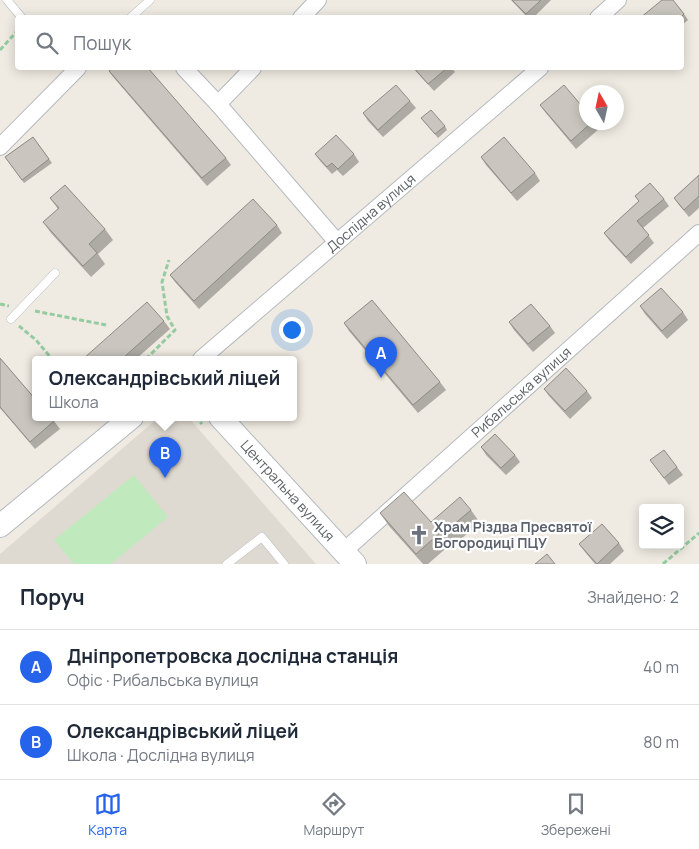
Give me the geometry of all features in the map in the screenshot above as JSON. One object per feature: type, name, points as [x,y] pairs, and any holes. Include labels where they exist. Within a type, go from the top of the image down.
[{"type":"street","points":[[304,15],[318,0]]},
{"type":"street","points":[[601,15],[618,0]]},
{"type":"street","points":[[0,147],[72,70]]},
{"type":"street","points":[[186,70],[218,104],[337,242]]},
{"type":"street","points":[[218,104],[251,70]]},
{"type":"street","name":"Дослідна вулиця","points":[[204,356],[538,70]]},
{"type":"street","name":"Рибальська вулиця","points":[[350,558],[699,234]]},
{"type":"street","points":[[0,526],[127,421]]},
{"type":"street","name":"Центральна вулиця","points":[[224,421],[350,558]]},
{"type":"lane","points":[[7,0],[20,15]]},
{"type":"lane","points":[[133,15],[150,0]]},
{"type":"lane","points":[[11,319],[55,273]]},
{"type":"lane","points":[[227,564],[262,537],[284,564]]},
{"type":"path","points":[[0,50],[15,33]]},
{"type":"path","points":[[151,356],[175,330],[167,316],[162,282],[169,260]]},
{"type":"path","points":[[0,304],[106,325]]},
{"type":"path","points":[[11,319],[36,340],[49,356]]},
{"type":"path","points":[[663,564],[699,533]]},
{"type":"shaded area","points":[[154,421],[191,421],[316,564],[0,564],[0,554]]},
{"type":"green space","points":[[134,475],[168,517],[111,564],[74,564],[54,540]]},
{"type":"building","points":[[512,0],[541,0],[526,14]]},
{"type":"building","points":[[662,0],[673,0],[684,14],[683,15],[644,15]]},
{"type":"building","points":[[150,70],[226,158],[202,178],[109,71]]},
{"type":"building","points":[[416,70],[445,70],[428,84]]},
{"type":"building","points":[[396,85],[410,101],[378,130],[363,113]]},
{"type":"building","points":[[564,85],[579,103],[579,130],[583,130],[571,141],[540,105]]},
{"type":"building","points":[[431,110],[445,126],[435,134],[421,118]]},
{"type":"building","points":[[336,135],[354,154],[338,169],[332,163],[327,167],[315,154]]},
{"type":"building","points":[[33,137],[49,159],[22,180],[5,157]]},
{"type":"building","points":[[504,137],[535,173],[511,193],[481,157]]},
{"type":"building","points":[[699,175],[699,196],[684,210],[674,198]]},
{"type":"building","points":[[650,183],[664,199],[637,221],[649,235],[626,257],[604,233],[639,201],[635,196]]},
{"type":"building","points":[[65,185],[105,229],[89,244],[97,253],[83,266],[43,222],[59,208],[50,198]]},
{"type":"building","points":[[253,199],[277,225],[194,301],[170,275]]},
{"type":"building","points":[[661,288],[683,312],[662,331],[640,306]]},
{"type":"building","points":[[372,300],[440,382],[413,405],[344,323]]},
{"type":"building","points":[[147,302],[164,321],[125,356],[86,356]]},
{"type":"building","points":[[531,304],[550,326],[528,344],[509,322]]},
{"type":"building","points":[[0,358],[32,395],[32,421],[54,421],[30,442],[0,407]]},
{"type":"building","points":[[566,368],[587,391],[565,411],[544,389]]},
{"type":"building","points":[[495,434],[515,455],[501,468],[481,447]]},
{"type":"building","points":[[664,450],[677,467],[664,478],[650,460]]},
{"type":"building","points":[[404,492],[431,522],[460,497],[471,510],[452,526],[450,524],[416,554],[380,513]]},
{"type":"building","points":[[602,524],[619,543],[597,564],[579,544]]},
{"type":"building","points":[[547,554],[555,564],[535,564]]},
{"type":"place","name":"Дніпропетровска дослідна станція","points":[[381,378]]},
{"type":"place","name":"Олександрівський ліцей","points":[[165,478]]},
{"type":"place","name":"Храм Різдва Пресвятої Богородиці ПЦУ","points":[[419,535]]}]
